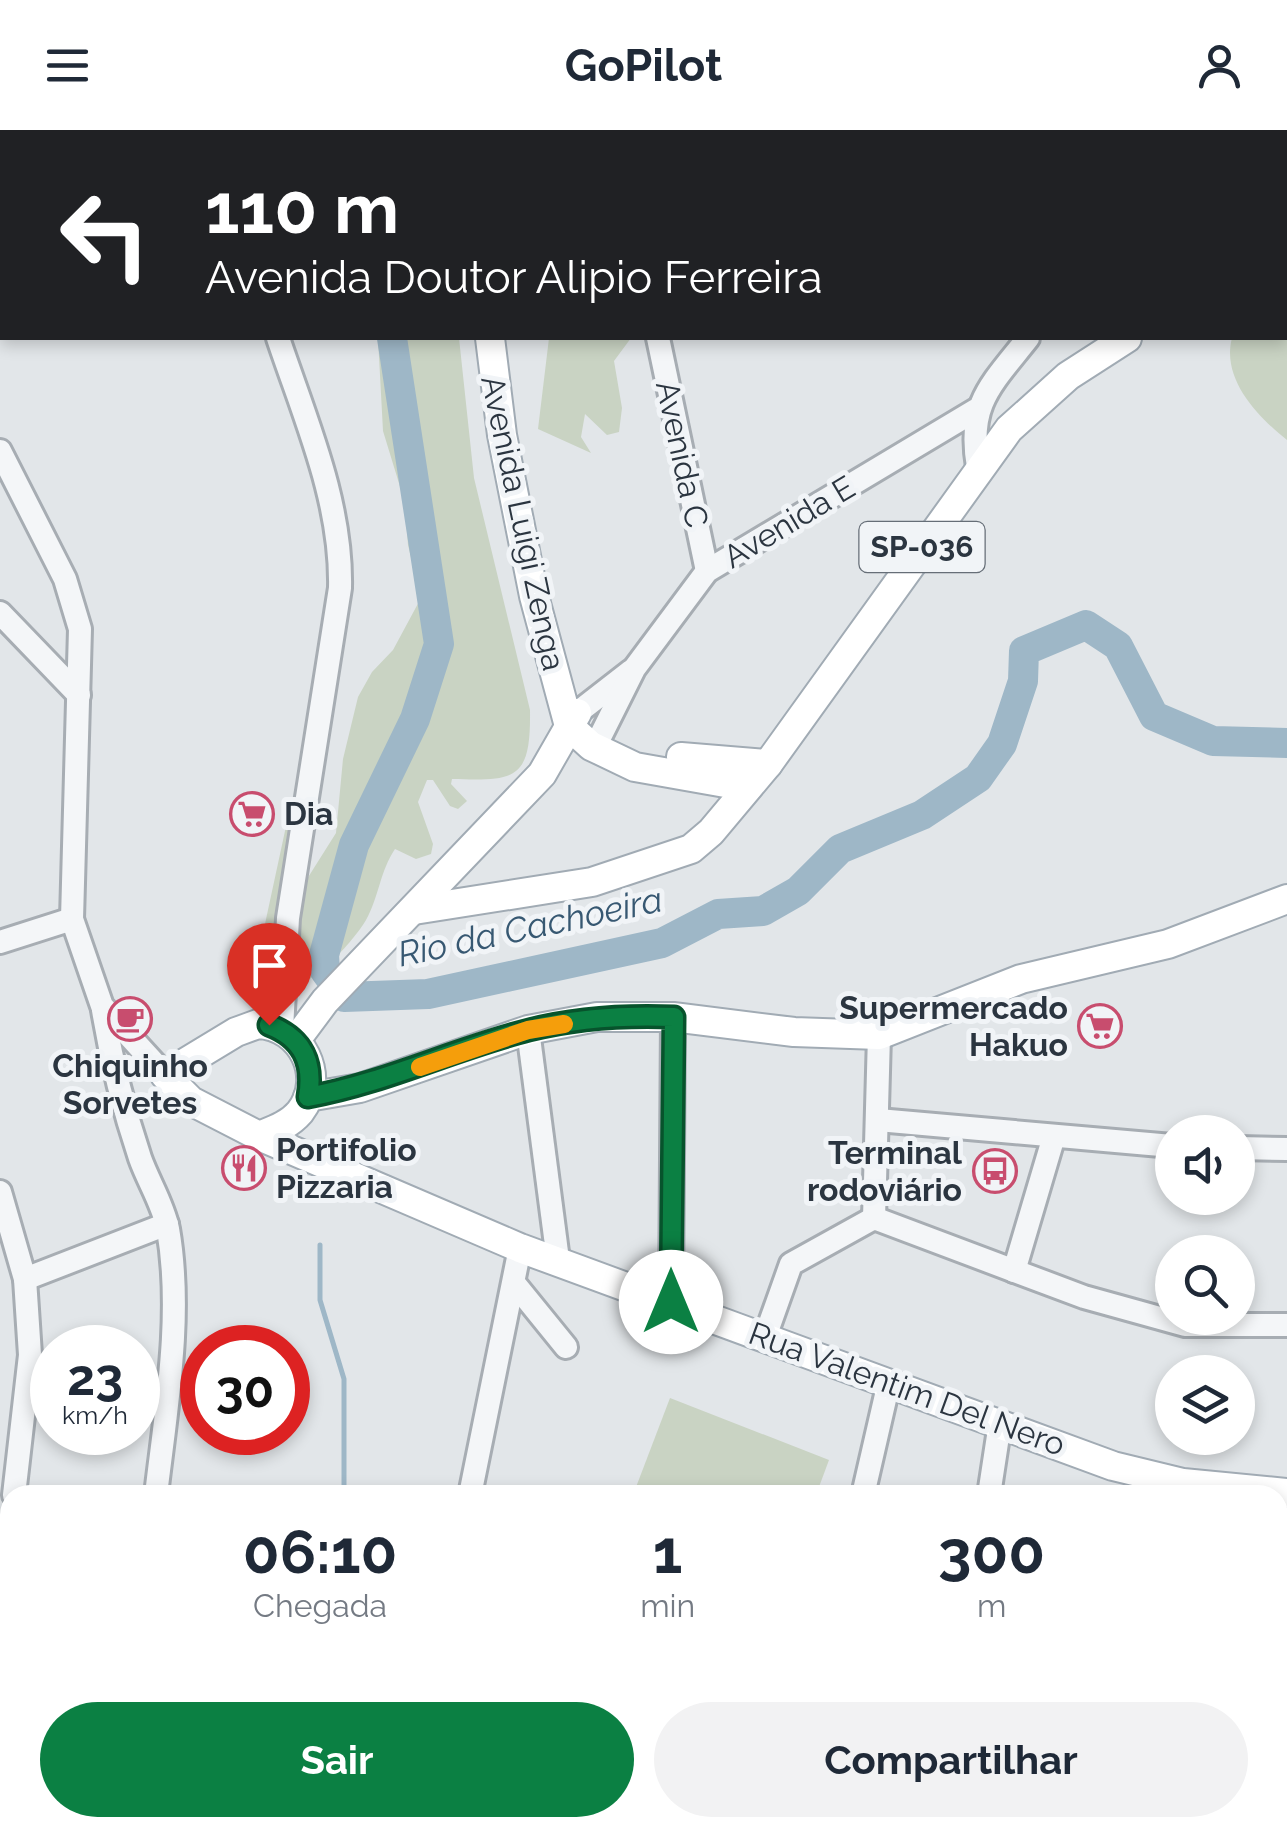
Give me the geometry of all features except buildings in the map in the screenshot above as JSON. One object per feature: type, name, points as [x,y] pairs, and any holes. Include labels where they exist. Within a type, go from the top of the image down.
[{"type":"main road","name":"Avenida Luigi Zenga","points":[[490,340],[502,435],[569,716]]},
{"type":"main road","name":"SP-036","points":[[748,787],[978,467],[1044,396],[1124,340]]},
{"type":"main road","points":[[414,910],[592,882],[637,870],[691,849],[712,832],[748,787],[635,767],[569,716],[542,774]]},
{"type":"main road","points":[[289,1035],[542,774],[596,740],[651,754],[768,764]]},
{"type":"main road","points":[[308,1097],[360,1088],[528,1030],[597,1017],[674,1017],[794,1032],[879,1035],[1021,979],[1168,944],[1287,898]]},
{"type":"main road","points":[[165,1076],[236,1032],[258,1024],[289,1035],[310,1067],[308,1097],[284,1126],[259,1136]]},
{"type":"main road","name":"Rua Valentim Del Nero","points":[[165,1076],[191,1101],[259,1136],[520,1248],[1113,1466],[1197,1485]]},
{"type":"street","points":[[279,340],[338,521],[341,559],[340,588],[288,918],[289,1035]]},
{"type":"street","name":"Avenida C","points":[[658,340],[707,570]]},
{"type":"street","points":[[978,467],[973,438],[976,410],[1027,340]]},
{"type":"street","name":"Avenida E","points":[[596,740],[634,669],[707,570],[976,410]]},
{"type":"street","points":[[0,452],[65,580],[80,629],[72,919],[102,1006],[140,1157],[167,1224],[173,1290],[170,1379],[157,1485]]},
{"type":"street","points":[[0,614],[78,695]]},
{"type":"street","points":[[0,633],[32,650]]},
{"type":"street","name":"Avenida E","points":[[569,716],[634,669]]},
{"type":"street","points":[[0,942],[72,919]]},
{"type":"street","points":[[102,1006],[165,1076]]},
{"type":"street","points":[[671,1302],[674,1017]]},
{"type":"street","points":[[528,1030],[558,1260]]},
{"type":"street","points":[[874,1218],[879,1035]]},
{"type":"street","points":[[120,1084],[165,1076]]},
{"type":"street","points":[[878,1120],[1155,1145]]},
{"type":"street","points":[[1014,1270],[1054,1136]]},
{"type":"street","points":[[1255,1148],[1287,1148]]},
{"type":"street","points":[[0,1192],[30,1355],[15,1485]]},
{"type":"street","points":[[765,1337],[791,1264],[874,1218],[1084,1297],[1184,1325],[1287,1325]]},
{"type":"street","points":[[16,1270],[167,1224]]},
{"type":"street","points":[[472,1485],[520,1248]]},
{"type":"street","points":[[514,1283],[566,1347]]},
{"type":"street","points":[[865,1485],[888,1382]]},
{"type":"street","points":[[991,1485],[1000,1423]]},
{"type":"green space","points":[[378,340],[459,340],[474,478],[530,710],[527,751],[523,763],[505,777],[452,779],[451,784],[467,801],[458,809],[450,806],[433,780],[427,780],[418,802],[433,844],[431,854],[416,859],[395,849],[366,920],[344,949],[311,978],[294,987],[278,989],[265,981],[257,961],[288,817],[295,812],[295,898],[336,833],[343,759],[358,697],[372,672],[393,650],[421,598],[408,545],[405,503],[383,431]]},
{"type":"green space","points":[[549,340],[630,340],[614,361],[622,408],[619,432],[607,435],[585,414],[581,437],[591,453],[538,429]]},
{"type":"green space","points":[[1232,340],[1287,340],[1287,440],[1244,396],[1230,353]]},
{"type":"green space","points":[[670,1398],[829,1460],[820,1485],[637,1485]]},
{"type":"waterway","name":"Rio da Cachoeira","points":[[392,340],[439,644],[415,719],[354,845],[324,955],[325,971],[344,997],[428,994],[662,943],[718,914],[763,911],[798,891],[840,849],[922,815],[978,778],[1002,744],[1023,681],[1024,651],[1086,625],[1118,646],[1154,716],[1213,741],[1287,743]]},
{"type":"waterway","points":[[320,1245],[320,1300],[344,1379],[344,1485]]},
{"type":"slow traffic","points":[[420,1067],[528,1030],[564,1024]]},
{"type":"place","name":"Dia","points":[[252,814]]},
{"type":"place","name":"Chiquinho Sorvetes","points":[[130,1019]]},
{"type":"place","name":"Supermercado Hakuo","points":[[1100,1026]]},
{"type":"place","name":"Portifolio Pizzaria","points":[[244,1168]]},
{"type":"place","name":"Terminal rodoviário","points":[[995,1171]]},
{"type":"route","points":[[269,1025],[296,1040],[307,1057],[312,1077],[308,1097],[360,1088],[528,1030],[597,1017],[674,1017],[671,1302]]}]
